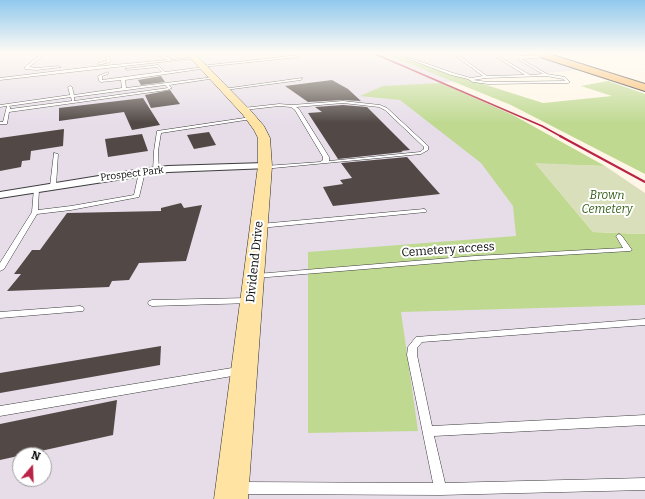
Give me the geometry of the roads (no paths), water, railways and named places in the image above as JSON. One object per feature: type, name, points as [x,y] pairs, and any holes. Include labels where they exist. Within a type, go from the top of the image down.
[{"type":"main road","points":[[612,76],[645,88]]},
{"type":"main road","points":[[625,76],[645,82]]},
{"type":"street","name":"Dividend Drive","points":[[212,76],[247,114],[260,130],[264,138],[265,167],[260,226],[232,494]]},
{"type":"street","name":"Prospect Park","points":[[0,195],[142,172],[265,167]]},
{"type":"lane","points":[[0,79],[22,76]]},
{"type":"lane","points":[[97,88],[101,81],[100,76]]},
{"type":"lane","points":[[101,81],[123,79],[133,76]]},
{"type":"lane","points":[[179,76],[184,82]]},
{"type":"lane","points":[[0,106],[73,96],[97,88],[110,91],[184,82],[193,76]]},
{"type":"lane","points":[[269,76],[301,80]]},
{"type":"lane","points":[[462,76],[469,78],[517,76]]},
{"type":"lane","points":[[469,78],[473,81],[488,83],[568,82],[568,80],[564,78],[554,76]]},
{"type":"lane","points":[[123,79],[124,89]]},
{"type":"lane","points":[[109,80],[110,91]]},
{"type":"lane","points":[[7,111],[170,88],[166,84]]},
{"type":"lane","points":[[70,87],[73,102]]},
{"type":"lane","points":[[156,171],[156,151],[159,132],[247,114],[279,105],[292,106],[343,102],[365,103],[380,106],[386,109],[426,147],[426,150],[421,153],[265,167]]},
{"type":"lane","points":[[0,123],[5,123],[8,105]]},
{"type":"lane","points":[[292,106],[297,109],[326,154],[326,161],[321,163]]},
{"type":"lane","points":[[53,186],[56,154]]},
{"type":"lane","points":[[34,212],[71,208],[137,196],[142,172]]},
{"type":"lane","points":[[0,269],[34,212],[36,190]]},
{"type":"lane","points":[[260,226],[424,211]]},
{"type":"lane","name":"Cemetery access","points":[[254,276],[475,258],[628,250],[619,236]]},
{"type":"lane","points":[[152,303],[251,301]]},
{"type":"lane","points":[[0,315],[80,309]]},
{"type":"lane","points":[[440,489],[412,355],[413,347],[419,339],[645,322]]},
{"type":"lane","points":[[0,411],[244,370]]},
{"type":"lane","points":[[428,432],[645,420]]},
{"type":"lane","points":[[232,494],[645,484]]},
{"type":"railway","points":[[427,76],[542,126],[562,137]]},
{"type":"railway","points":[[560,136],[645,182]]},
{"type":"park label","name":"Brown Cemetery","points":[[607,203]]}]
